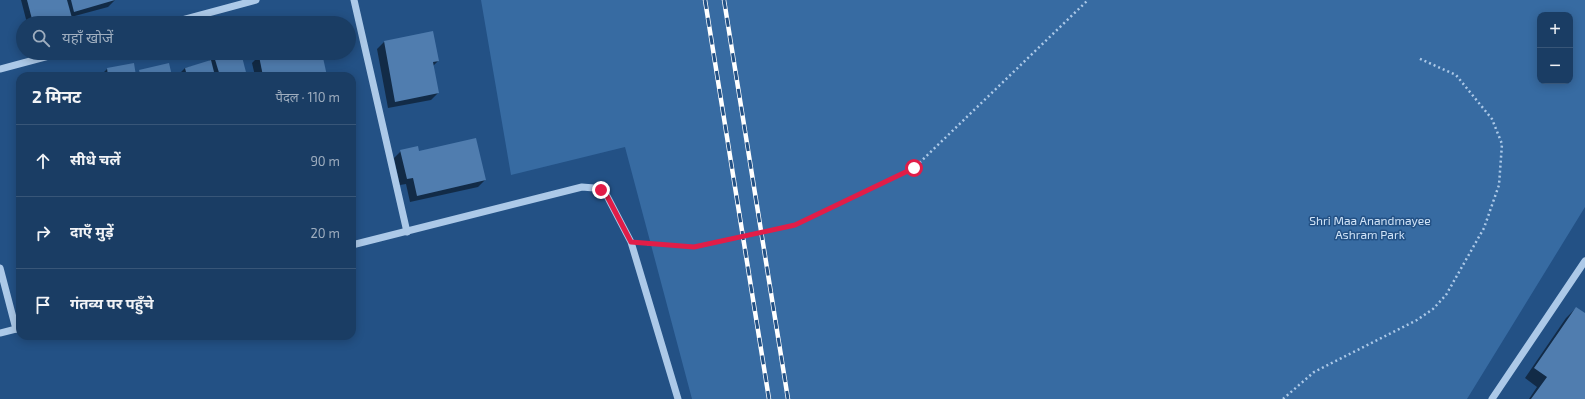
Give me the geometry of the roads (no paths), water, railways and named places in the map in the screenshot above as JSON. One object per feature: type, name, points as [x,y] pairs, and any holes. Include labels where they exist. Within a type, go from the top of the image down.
[{"type":"street","points":[[197,16],[256,0]]},
{"type":"street","points":[[354,0],[407,232]]},
{"type":"street","points":[[0,69],[34,60]]},
{"type":"street","points":[[356,244],[575,189],[588,187],[601,190],[607,196],[631,242],[678,399]]},
{"type":"street","points":[[1492,399],[1585,261]]},
{"type":"street","points":[[0,268],[16,322]]},
{"type":"street","points":[[0,333],[16,329]]},
{"type":"railway","points":[[705,0],[769,399]]},
{"type":"railway","points":[[724,0],[788,399]]},
{"type":"park label","name":"Shri Maa Anandmayee Ashram Park","points":[[1370,227]]}]
